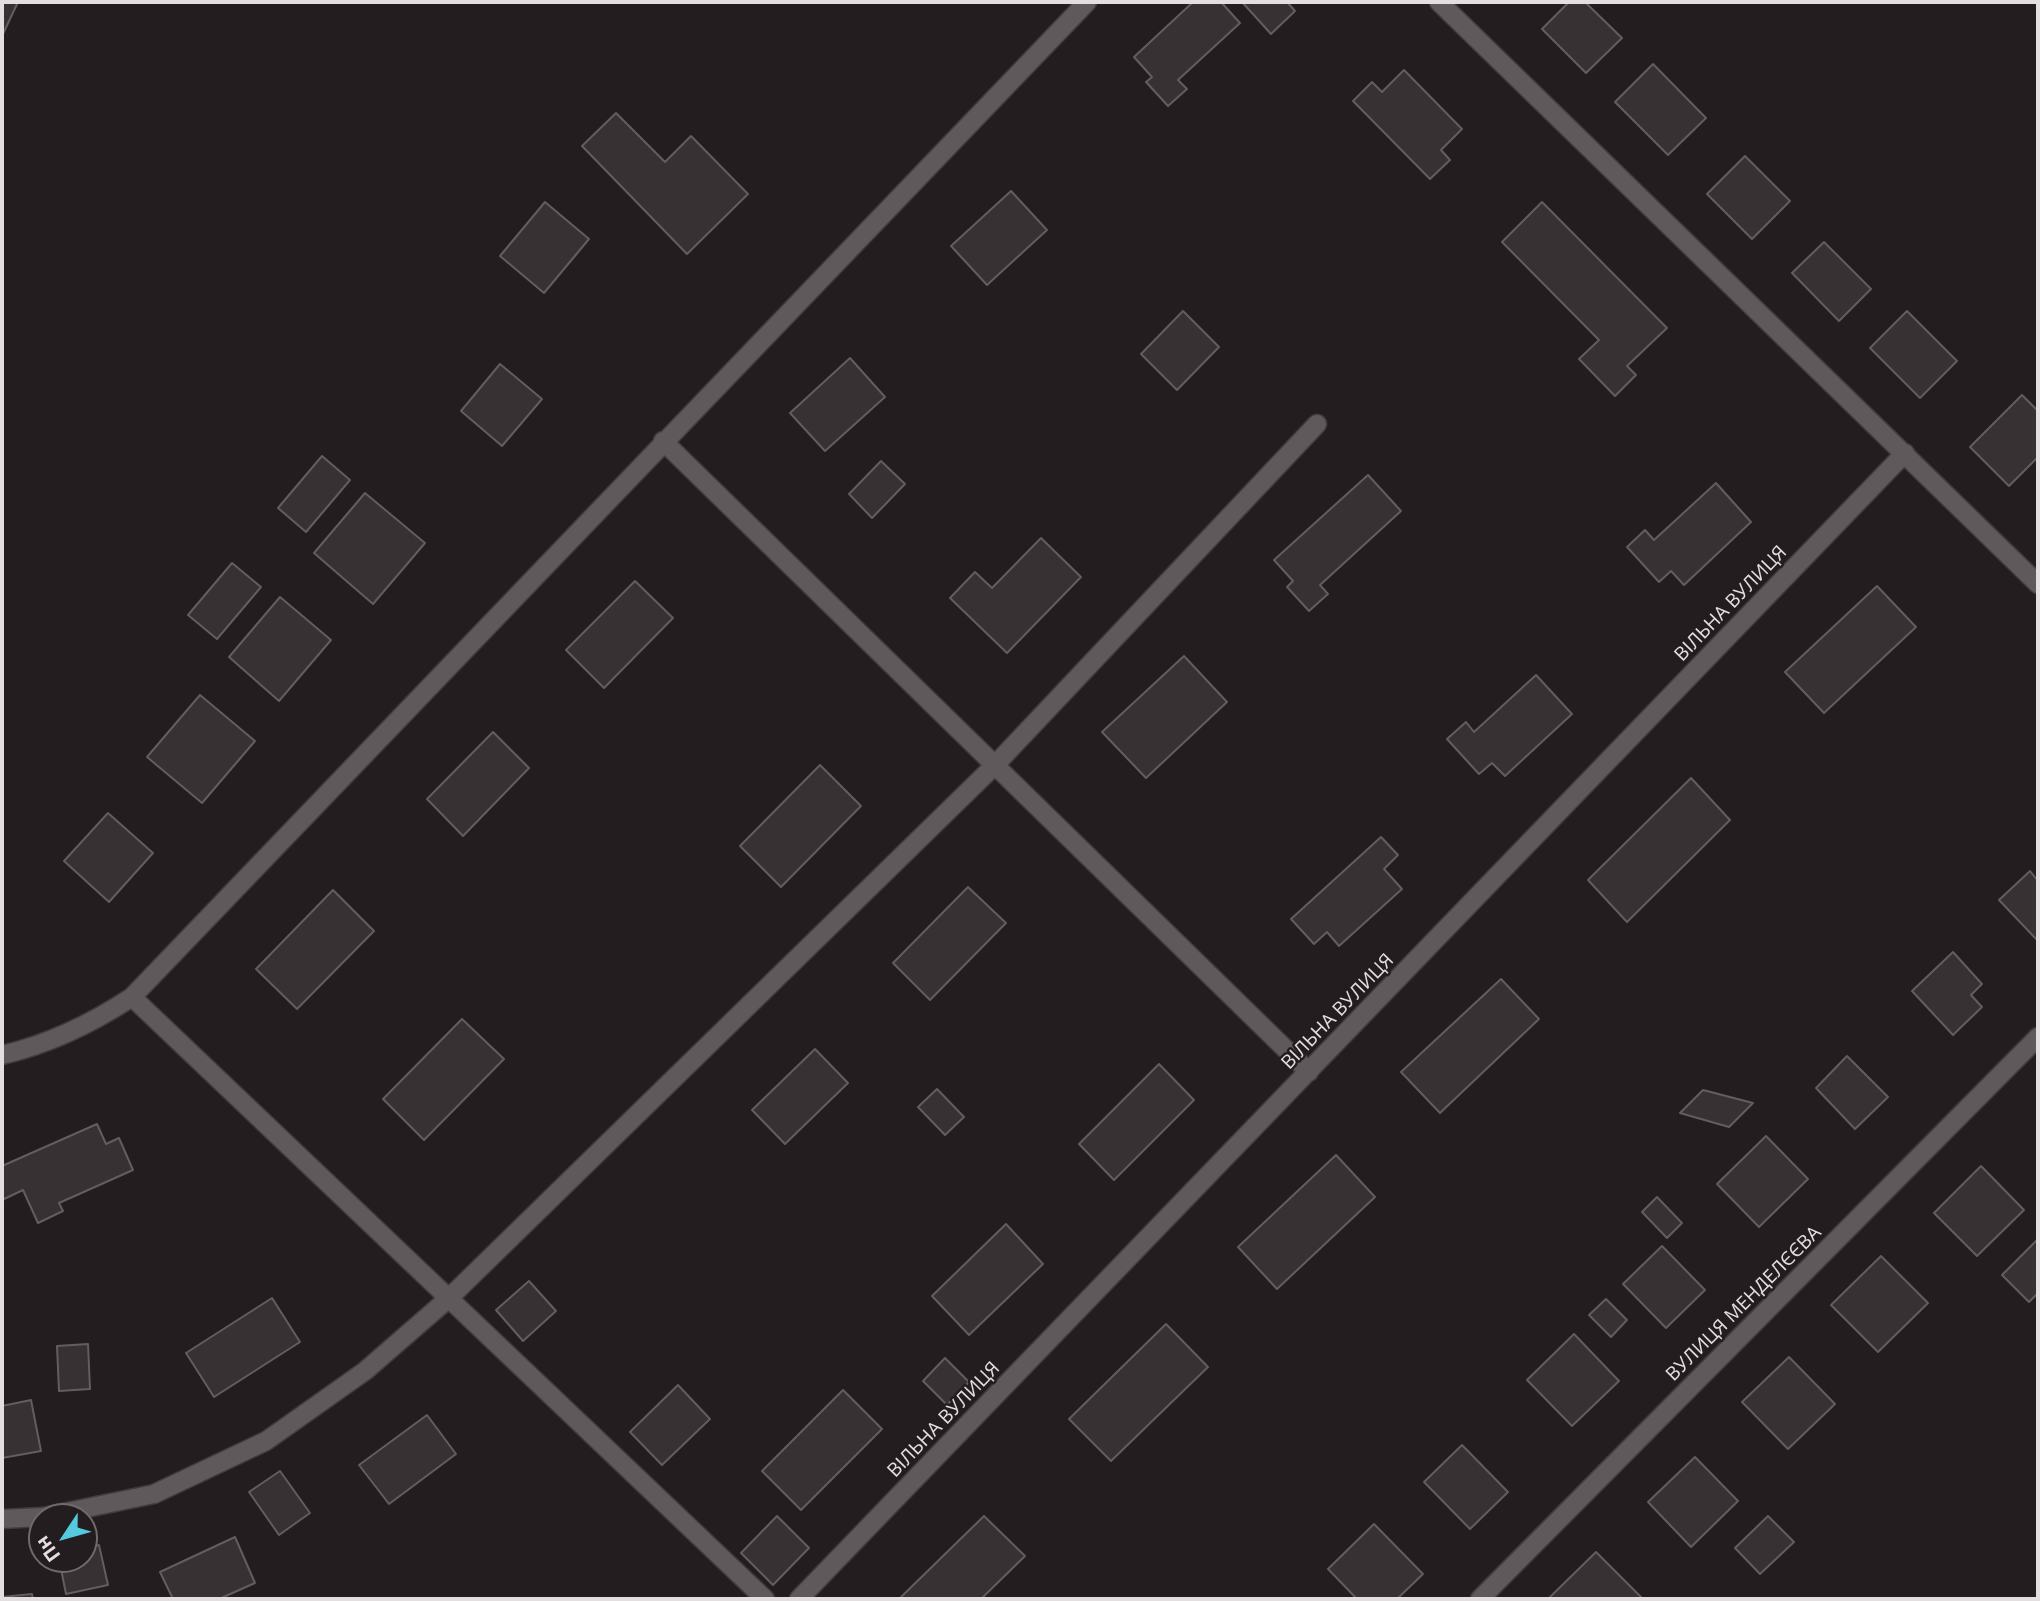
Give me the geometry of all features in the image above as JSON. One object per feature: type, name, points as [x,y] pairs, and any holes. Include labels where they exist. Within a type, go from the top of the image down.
[{"type":"street","points":[[2,1055],[32,1048],[93,1023],[132,997],[1087,2]]},
{"type":"street","points":[[1439,2],[2038,584]]},
{"type":"street","points":[[98,1506],[153,1494],[266,1441],[365,1371],[449,1298],[995,765],[1317,424]]},
{"type":"street","points":[[663,441],[1310,1072]]},
{"type":"street","name":"ВІЛЬНА ВУЛИЦЯ","points":[[799,1599],[1905,453]]},
{"type":"street","points":[[132,997],[765,1599]]},
{"type":"street","name":"ВУЛИЦЯ МЕНДЕЛЄЄВА","points":[[1480,1599],[2038,1037]]},
{"type":"street","points":[[2,1518],[28,1517]]},
{"type":"building","points":[[2,2],[18,2],[2,36]]},
{"type":"building","points":[[1193,2],[1221,2],[1240,23],[1178,80],[1187,89],[1168,106],[1146,82],[1152,77],[1134,57]]},
{"type":"building","points":[[1242,2],[1287,2],[1295,11],[1271,34]]},
{"type":"building","points":[[1569,2],[1585,2],[1622,38],[1586,73],[1542,29]]},
{"type":"building","points":[[1653,64],[1706,118],[1668,155],[1615,102]]},
{"type":"building","points":[[1404,70],[1462,129],[1441,150],[1450,160],[1430,179],[1353,101],[1372,82],[1382,92]]},
{"type":"building","points":[[616,113],[665,162],[691,136],[748,194],[687,254],[582,146]]},
{"type":"building","points":[[1745,156],[1790,201],[1752,239],[1707,194]]},
{"type":"building","points":[[1011,191],[1047,230],[987,285],[951,246]]},
{"type":"building","points":[[545,202],[589,239],[544,293],[500,256]]},
{"type":"building","points":[[1542,202],[1667,328],[1627,366],[1636,375],[1615,396],[1579,359],[1599,340],[1502,242]]},
{"type":"building","points":[[1824,242],[1871,289],[1839,321],[1792,273]]},
{"type":"building","points":[[1183,311],[1219,347],[1177,390],[1141,354]]},
{"type":"building","points":[[1907,311],[1957,361],[1920,398],[1870,348]]},
{"type":"building","points":[[850,358],[885,397],[825,451],[790,413]]},
{"type":"building","points":[[500,364],[542,399],[502,446],[461,411]]},
{"type":"building","points":[[2022,395],[2038,411],[2038,457],[2009,486],[1970,447]]},
{"type":"building","points":[[322,456],[350,480],[306,532],[278,508]]},
{"type":"building","points":[[881,461],[905,484],[872,518],[849,494]]},
{"type":"building","points":[[1368,475],[1401,511],[1320,585],[1328,594],[1309,611],[1287,587],[1293,581],[1274,560]]},
{"type":"building","points":[[1716,483],[1751,522],[1684,585],[1671,571],[1659,582],[1627,547],[1645,530],[1654,540]]},
{"type":"building","points":[[365,493],[425,543],[373,604],[314,553]]},
{"type":"building","points":[[1041,538],[1081,577],[1007,653],[950,598],[975,572],[992,588]]},
{"type":"building","points":[[232,563],[261,587],[217,639],[188,615]]},
{"type":"building","points":[[635,581],[673,618],[604,688],[566,650]]},
{"type":"building","points":[[1877,586],[1916,627],[1824,713],[1785,672]]},
{"type":"building","points":[[280,597],[331,640],[279,701],[229,657]]},
{"type":"building","points":[[1184,656],[1227,702],[1146,778],[1102,732]]},
{"type":"building","points":[[1536,675],[1572,714],[1505,776],[1492,763],[1479,774],[1447,739],[1466,722],[1474,732]]},
{"type":"building","points":[[200,695],[255,741],[202,803],[147,757]]},
{"type":"building","points":[[493,732],[529,768],[463,836],[427,799]]},
{"type":"building","points":[[820,765],[861,806],[781,887],[740,846]]},
{"type":"building","points":[[1691,778],[1730,820],[1627,922],[1588,880]]},
{"type":"building","points":[[108,813],[153,853],[109,902],[64,861]]},
{"type":"building","points":[[1381,837],[1398,855],[1384,869],[1402,889],[1339,946],[1327,932],[1314,944],[1291,919]]},
{"type":"building","points":[[2030,871],[2038,881],[2038,941],[1999,900]]},
{"type":"building","points":[[968,887],[1006,923],[930,1000],[893,963]]},
{"type":"building","points":[[333,890],[374,931],[297,1009],[256,969]]},
{"type":"building","points":[[1953,952],[1982,984],[1971,995],[1982,1007],[1953,1035],[1912,991]]},
{"type":"building","points":[[1501,979],[1539,1019],[1440,1113],[1401,1072]]},
{"type":"building","points":[[462,1019],[504,1059],[424,1140],[383,1099]]},
{"type":"building","points":[[815,1049],[848,1083],[785,1144],[752,1110]]},
{"type":"building","points":[[1847,1056],[1888,1097],[1855,1129],[1816,1088]]},
{"type":"building","points":[[1159,1064],[1194,1100],[1114,1180],[1079,1144]]},
{"type":"building","points":[[937,1089],[964,1117],[945,1135],[918,1107]]},
{"type":"building","points":[[1703,1090],[1753,1103],[1729,1127],[1680,1113]]},
{"type":"building","points":[[97,1124],[106,1144],[119,1138],[133,1170],[59,1203],[63,1211],[38,1223],[23,1190],[2,1200],[2,1166]]},
{"type":"building","points":[[1766,1136],[1808,1179],[1759,1227],[1717,1184]]},
{"type":"building","points":[[1336,1155],[1375,1197],[1277,1289],[1238,1247]]},
{"type":"building","points":[[1981,1166],[2024,1210],[1977,1256],[1934,1213]]},
{"type":"building","points":[[1657,1197],[1682,1223],[1667,1238],[1642,1212]]},
{"type":"building","points":[[1006,1224],[1043,1264],[969,1335],[932,1296]]},
{"type":"building","points":[[2038,1239],[2038,1293],[2029,1302],[2002,1275]]},
{"type":"building","points":[[1662,1246],[1705,1290],[1666,1328],[1623,1284]]},
{"type":"building","points":[[1881,1256],[1928,1303],[1878,1352],[1831,1305]]},
{"type":"building","points":[[529,1281],[556,1311],[523,1341],[496,1310]]},
{"type":"building","points":[[272,1298],[300,1342],[214,1397],[186,1353]]},
{"type":"building","points":[[1606,1299],[1627,1320],[1611,1337],[1589,1315]]},
{"type":"building","points":[[1166,1324],[1208,1367],[1111,1461],[1069,1419]]},
{"type":"building","points":[[1574,1334],[1619,1381],[1572,1426],[1527,1380]]},
{"type":"building","points":[[88,1344],[90,1389],[59,1391],[57,1346]]},
{"type":"building","points":[[1789,1357],[1835,1404],[1788,1449],[1742,1402]]},
{"type":"building","points":[[945,1358],[969,1382],[947,1405],[923,1381]]},
{"type":"building","points":[[678,1385],[710,1419],[662,1465],[630,1432]]},
{"type":"building","points":[[843,1390],[882,1429],[801,1510],[762,1471]]},
{"type":"building","points":[[31,1400],[41,1451],[2,1458],[2,1406]]},
{"type":"building","points":[[427,1415],[456,1454],[389,1504],[359,1465]]},
{"type":"building","points":[[1462,1445],[1508,1492],[1470,1529],[1424,1482]]},
{"type":"building","points":[[1695,1457],[1738,1501],[1691,1547],[1648,1502]]},
{"type":"building","points":[[280,1471],[310,1513],[279,1535],[249,1492]]},
{"type":"building","points":[[777,1516],[809,1548],[773,1585],[741,1553]]},
{"type":"building","points":[[984,1516],[1025,1556],[981,1599],[899,1599]]},
{"type":"building","points":[[1768,1516],[1794,1542],[1760,1574],[1735,1548]]},
{"type":"building","points":[[1374,1524],[1423,1574],[1397,1599],[1357,1599],[1328,1569]]},
{"type":"building","points":[[235,1537],[255,1583],[219,1599],[173,1599],[160,1572]]},
{"type":"building","points":[[98,1545],[108,1585],[66,1594],[62,1573],[98,1573]]},
{"type":"building","points":[[1596,1552],[1643,1599],[1548,1599]]},
{"type":"building","points":[[32,1594],[33,1599],[2,1599],[2,1597]]}]
